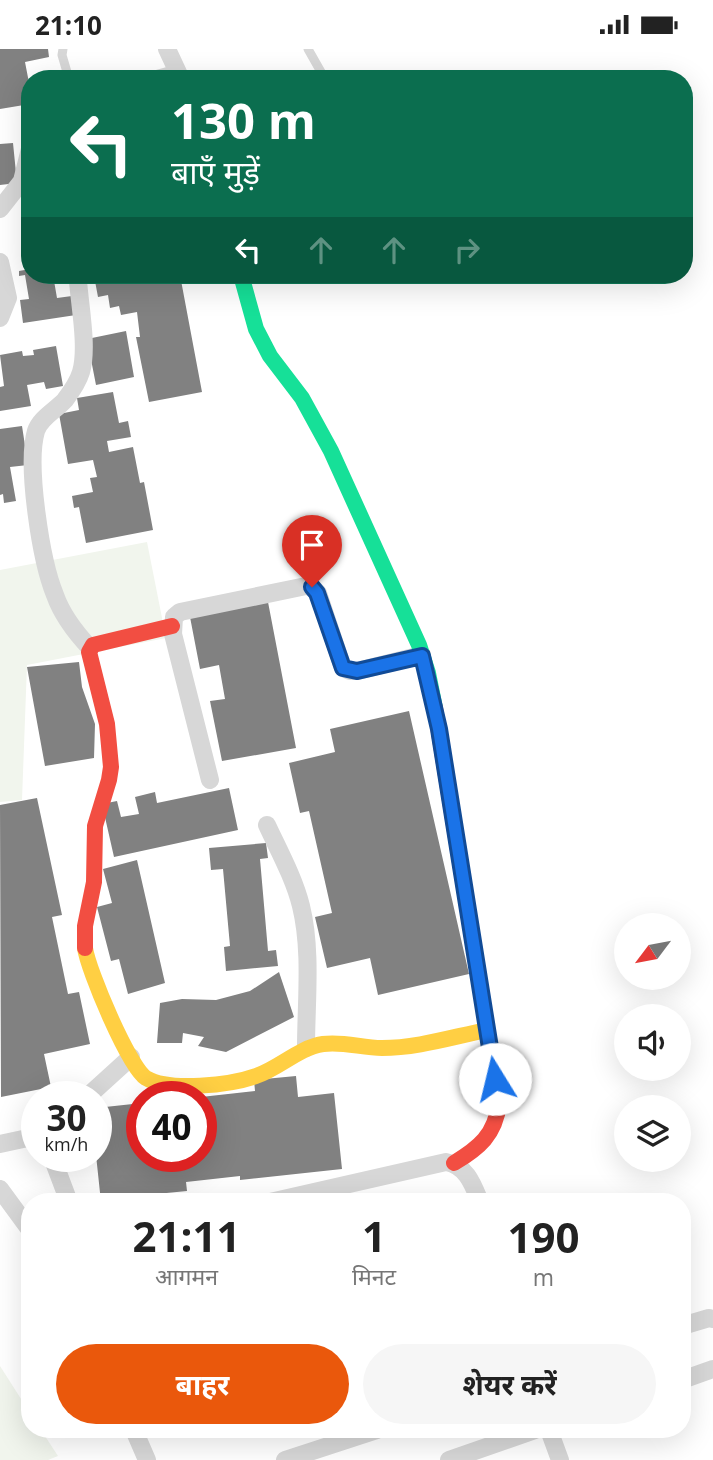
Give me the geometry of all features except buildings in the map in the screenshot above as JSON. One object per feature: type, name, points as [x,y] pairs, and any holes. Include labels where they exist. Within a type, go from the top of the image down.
[{"type":"street","points":[[167,49],[176,70]]},
{"type":"street","points":[[0,209],[21,182]]},
{"type":"street","points":[[0,262],[8,299],[0,318]]},
{"type":"street","points":[[78,284],[83,342],[80,373],[65,399],[37,428],[34,442],[34,478],[46,568],[54,594],[70,623],[90,648],[106,722],[111,767],[106,794],[99,807],[94,828],[94,879],[84,939],[100,990],[131,1058],[144,1077],[152,1081],[206,1085],[246,1080],[306,1048],[322,1044],[400,1047],[487,1030]]},
{"type":"street","points":[[244,284],[256,329],[270,356],[302,398],[331,451],[422,656],[439,729],[499,1104],[498,1120],[492,1134],[476,1150],[454,1163],[436,1163],[308,1193]]},
{"type":"street","points":[[210,780],[172,626],[174,617],[186,610],[306,586],[312,587],[317,593],[343,668],[357,671],[422,656]]},
{"type":"street","points":[[90,648],[172,626]]},
{"type":"street","points":[[267,825],[292,880],[301,906],[306,934],[306,1048]]},
{"type":"street","points":[[104,1081],[131,1058]]},
{"type":"street","points":[[0,1144],[21,1139]]},
{"type":"street","points":[[454,1163],[471,1180],[476,1193]]},
{"type":"street","points":[[58,1172],[66,1193]]},
{"type":"street","points":[[0,1189],[21,1218]]},
{"type":"street","points":[[691,1324],[713,1318]]},
{"type":"street","points":[[691,1377],[713,1370]]},
{"type":"street","points":[[137,1438],[147,1460]]},
{"type":"street","points":[[285,1460],[352,1438]]},
{"type":"street","points":[[449,1460],[512,1438]]},
{"type":"street","points":[[552,1438],[560,1460]]},
{"type":"lane","points":[[63,49],[66,70]]},
{"type":"lane","points":[[308,49],[320,70]]},
{"type":"shaded area","points":[[147,542],[166,638],[27,665],[22,800],[0,802],[0,570]]},
{"type":"shaded area","points":[[0,1366],[21,1399],[21,1438],[46,1438],[58,1456],[48,1460],[0,1460]]},
{"type":"traffic: fast","points":[[244,284],[256,329],[270,356],[302,398],[331,451],[419,645],[435,708]]},
{"type":"traffic: slow","points":[[85,948],[101,996],[130,1056],[146,1078],[169,1085],[200,1086],[245,1079],[323,1044],[395,1048],[487,1030]]},
{"type":"traffic: jam","points":[[85,948],[85,926],[94,882],[95,826],[111,767],[107,724],[89,652],[93,645],[172,626]]},
{"type":"traffic: jam","points":[[435,708],[499,1104],[490,1132],[471,1152],[454,1163]]},
{"type":"route","points":[[312,587],[317,593],[343,668],[357,671],[422,656],[439,729],[495,1079]]}]
